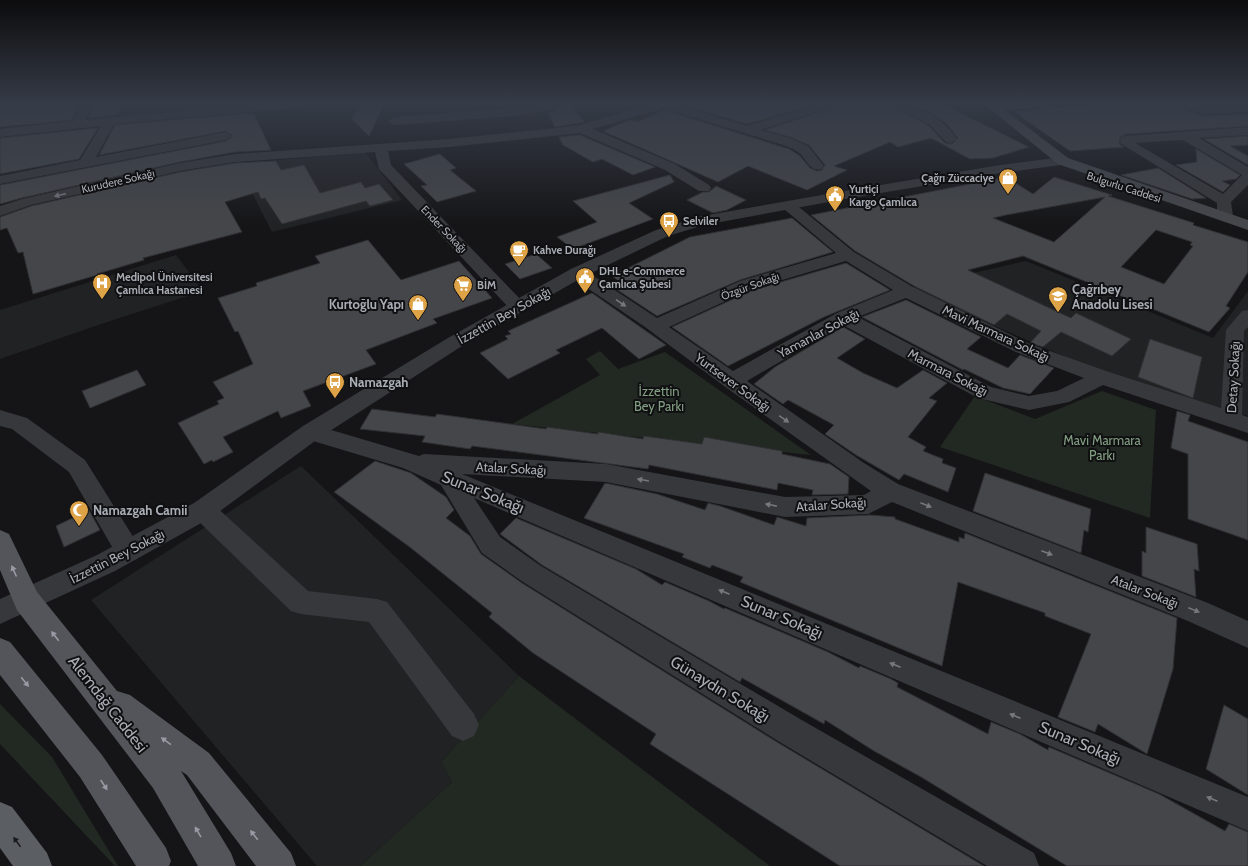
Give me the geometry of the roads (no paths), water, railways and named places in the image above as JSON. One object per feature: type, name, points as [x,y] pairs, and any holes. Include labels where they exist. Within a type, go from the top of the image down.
[{"type":"highway","points":[[0,819],[34,866]]},
{"type":"main road","points":[[1037,144],[1058,162]]},
{"type":"main road","name":"Bulgurlu Caddesi","points":[[1058,162],[1182,207],[1197,208],[1248,225]]},
{"type":"main road","name":"Alemdağ Caddesi","points":[[0,541],[27,601],[165,776],[218,866]]},
{"type":"main road","points":[[0,652],[91,766],[153,861]]},
{"type":"main road","points":[[96,689],[198,764],[278,866]]},
{"type":"street","points":[[86,164],[97,144]]},
{"type":"street","points":[[0,180],[184,144]]},
{"type":"street","points":[[229,144],[235,158]]},
{"type":"street","name":"Kurudere Sokağı","points":[[0,211],[27,202],[172,168],[235,158],[429,144]]},
{"type":"street","points":[[617,144],[670,167],[704,188]]},
{"type":"street","points":[[793,144],[803,149],[817,166]]},
{"type":"street","points":[[1127,144],[1224,201]]},
{"type":"street","points":[[1200,144],[1248,173]]},
{"type":"street","name":"Ender Sokağı","points":[[381,148],[384,166],[518,306]]},
{"type":"street","name":"İzzettin Bey Sokağı","points":[[0,612],[27,601],[128,551],[203,510],[312,432],[455,342],[577,273],[662,233],[702,221],[1000,169],[1058,162]]},
{"type":"street","points":[[1225,218],[1224,201],[1248,177]]},
{"type":"street","name":"Mavi Marmara Sokağı","points":[[789,206],[848,255],[907,291],[1023,348],[1102,377],[1239,422]]},
{"type":"street","name":"Özgür Sokağı","points":[[655,326],[746,285],[848,255]]},
{"type":"street","name":"Yurtsever Sokağı","points":[[577,273],[890,491]]},
{"type":"street","name":"Yamanlar Sokağı","points":[[731,381],[843,317],[907,291]]},
{"type":"street","name":"Detay Sokağı","points":[[1239,422],[1235,330],[1248,315]]},
{"type":"street","name":"Marmara Sokağı","points":[[843,317],[984,393],[1014,400],[1029,403],[1062,397],[1102,377]]},
{"type":"street","points":[[0,418],[19,423],[77,466],[128,551]]},
{"type":"street","name":"Sunar Sokağı","points":[[312,432],[411,462],[449,479],[463,483],[1248,814]]},
{"type":"street","name":"Atalar Sokağı","points":[[411,462],[606,473],[785,507],[868,504],[890,491],[1198,612],[1248,635]]},
{"type":"street","name":"Günaydın Sokağı","points":[[449,479],[491,546],[532,574],[789,730],[1021,866]]},
{"type":"street","points":[[203,510],[301,602],[377,611],[463,725]]},
{"type":"place","name":"Çağrı Züccaciye","points":[[1008,195]]},
{"type":"place","name":"Yurtiçi Kargo Çamlıca","points":[[835,212]]},
{"type":"place","name":"Selviler","points":[[669,238]]},
{"type":"place","name":"Kahve Durağı","points":[[519,267]]},
{"type":"place","name":"DHL e-Commerce Çamlıca Şubesi","points":[[585,294]]},
{"type":"place","name":"Medipol Üniversitesi Çamlıca Hastanesi","points":[[102,300]]},
{"type":"place","name":"BİM","points":[[463,302]]},
{"type":"place","name":"Çağrıbey Anadolu Lisesi","points":[[1058,313]]},
{"type":"place","name":"Kurtoğlu Yapı","points":[[418,321]]},
{"type":"place","name":"Namazgah","points":[[335,399]]},
{"type":"place","name":"Namazgah Camii","points":[[79,527]]},
{"type":"park label","name":"İzzettin Bey Parkı","points":[[659,398]]},
{"type":"park label","name":"Mavi Marmara Parkı","points":[[1102,448]]}]
